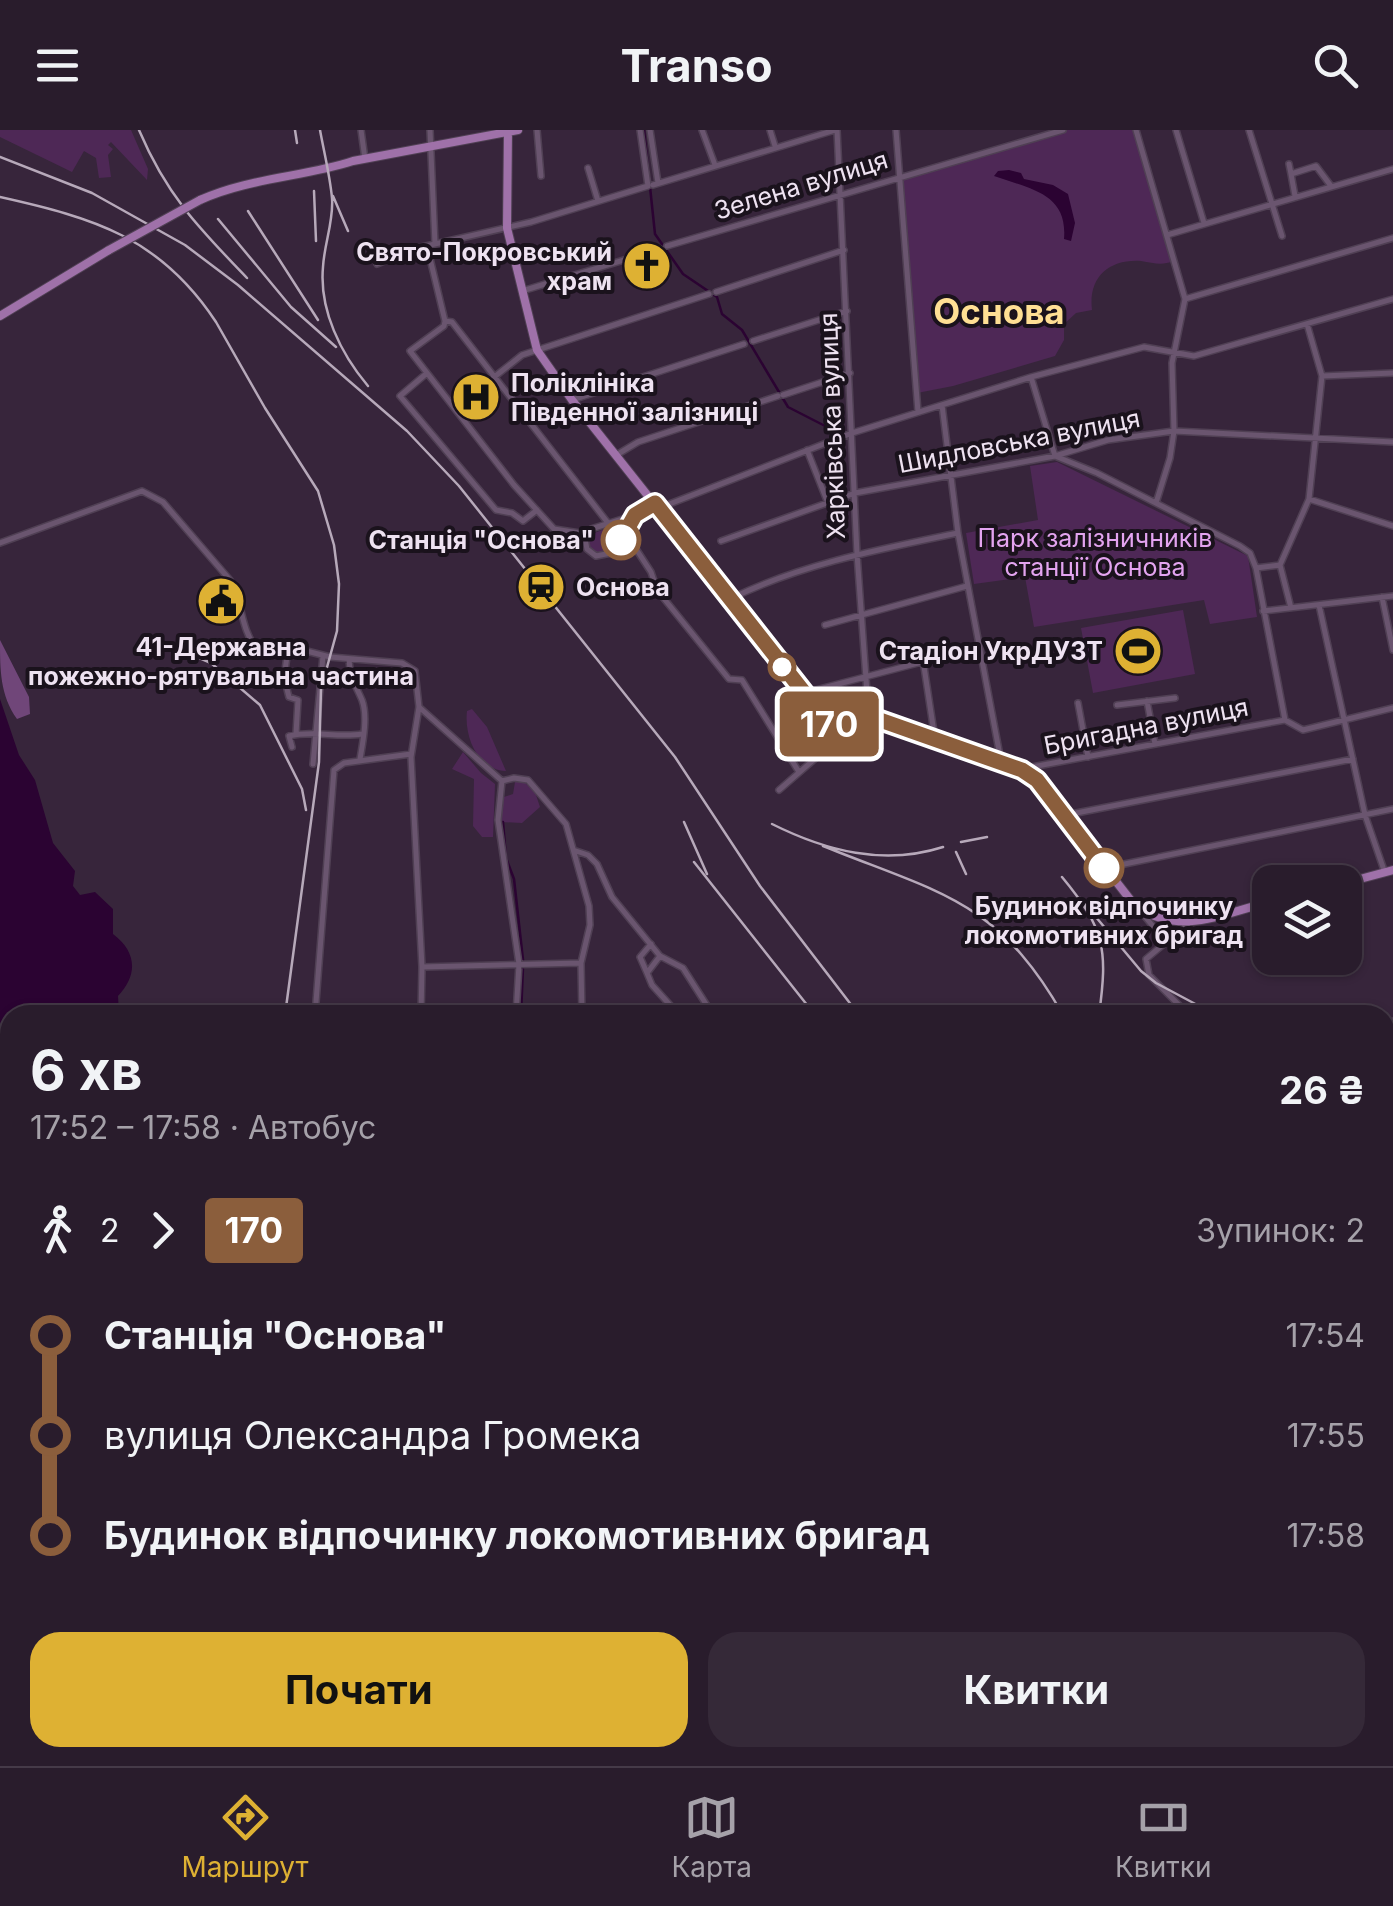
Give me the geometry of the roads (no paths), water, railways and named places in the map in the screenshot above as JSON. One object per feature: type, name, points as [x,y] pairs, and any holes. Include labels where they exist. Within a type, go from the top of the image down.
[{"type":"main road","points":[[0,316],[200,200],[231,189],[365,159],[518,130]]},
{"type":"main road","points":[[508,132],[506,228],[536,350],[828,723],[844,730],[880,720],[1022,770],[1037,780],[1136,907],[1157,919],[1190,922],[1252,906]]},
{"type":"main road","points":[[1362,879],[1389,872]]},
{"type":"street","points":[[361,130],[365,159]]},
{"type":"street","points":[[430,130],[431,245],[445,320],[444,326],[410,352],[514,485],[554,529],[586,534],[852,433],[1031,377],[1144,347],[1194,356],[1393,299]]},
{"type":"street","points":[[538,130],[541,176]]},
{"type":"street","points":[[376,264],[431,245],[506,228],[648,186],[640,130]]},
{"type":"street","points":[[650,130],[656,184],[836,130]]},
{"type":"street","points":[[702,130],[714,166]]},
{"type":"street","points":[[770,130],[775,147]]},
{"type":"street","name":"Харківська вулиця","points":[[836,130],[869,720]]},
{"type":"street","points":[[896,130],[918,412]]},
{"type":"street","name":"Зелена вулиця","points":[[522,291],[1063,130]]},
{"type":"street","points":[[1136,130],[1185,299],[1172,363],[1174,431],[1156,503]]},
{"type":"street","points":[[1176,130],[1204,223]]},
{"type":"street","points":[[1249,130],[1282,236]]},
{"type":"street","points":[[1289,164],[1295,196]]},
{"type":"street","points":[[1291,174],[1316,166],[1331,186]]},
{"type":"street","points":[[588,168],[598,202]]},
{"type":"street","points":[[1167,235],[1393,169]]},
{"type":"street","points":[[1185,299],[1393,238]]},
{"type":"street","points":[[493,378],[522,355],[844,250]]},
{"type":"street","points":[[753,341],[847,311]]},
{"type":"street","points":[[445,320],[452,322],[608,523]]},
{"type":"street","points":[[1291,608],[1280,565],[1309,499],[1322,376],[1307,324]]},
{"type":"street","points":[[572,400],[744,344]]},
{"type":"street","points":[[1322,376],[1393,372]]},
{"type":"street","points":[[427,373],[400,396],[496,510],[523,521],[537,510]]},
{"type":"street","points":[[618,454],[638,442],[850,373]]},
{"type":"street","points":[[1031,377],[1055,456],[1246,549],[1256,568],[1285,720]]},
{"type":"street","points":[[942,405],[958,533],[1001,761]]},
{"type":"street","name":"Шидловська вулиця","points":[[721,541],[855,493],[1055,456],[1108,440],[1174,431],[1393,442]]},
{"type":"street","points":[[807,450],[828,503]]},
{"type":"street","points":[[0,543],[142,491],[162,502],[230,580],[246,634],[257,648],[290,647],[323,656],[410,665],[415,671],[419,708],[411,754],[421,1005]]},
{"type":"street","points":[[1309,499],[1393,526]]},
{"type":"street","points":[[586,534],[588,550],[602,556],[614,550],[635,515]]},
{"type":"street","points":[[624,532],[651,572],[657,590],[682,622],[729,678],[742,680],[799,772]]},
{"type":"street","points":[[729,600],[754,587],[858,554],[958,533]]},
{"type":"street","points":[[1256,568],[1280,565]]},
{"type":"street","points":[[826,625],[968,586]]},
{"type":"street","points":[[1263,612],[1393,596]]},
{"type":"street","points":[[1382,597],[1393,650]]},
{"type":"street","points":[[1319,605],[1365,815],[1389,872]]},
{"type":"street","points":[[290,647],[286,686],[289,697],[298,700],[296,734]]},
{"type":"street","points":[[804,693],[979,648]]},
{"type":"street","points":[[313,764],[323,656]]},
{"type":"street","points":[[349,659],[350,682],[362,698],[366,716],[362,756],[358,761]]},
{"type":"street","points":[[923,660],[936,739]]},
{"type":"street","points":[[1117,706],[1175,698]]},
{"type":"street","points":[[1147,701],[1155,744]]},
{"type":"street","points":[[1078,703],[1088,757]]},
{"type":"street","points":[[419,708],[502,781]]},
{"type":"street","name":"Бригадна вулиця","points":[[1022,770],[1285,720],[1303,730],[1393,708]]},
{"type":"street","points":[[778,790],[850,728]]},
{"type":"street","points":[[292,747],[289,736],[296,734],[339,738],[362,734]]},
{"type":"street","points":[[316,1005],[332,780],[338,765],[411,754]]},
{"type":"street","points":[[1066,815],[1353,759]]},
{"type":"street","points":[[502,781],[528,780],[566,824],[590,926],[581,963],[582,1005]]},
{"type":"street","points":[[502,781],[498,820],[519,964],[517,1005]]},
{"type":"street","points":[[1104,868],[1393,808]]},
{"type":"street","points":[[575,851],[598,864],[612,896],[660,956],[683,968],[706,1005]]},
{"type":"street","points":[[1136,907],[1166,942]]},
{"type":"street","points":[[1179,1005],[1149,975],[1146,960],[1190,922]]},
{"type":"street","points":[[650,944],[640,957],[652,984],[670,1005]]},
{"type":"street","points":[[647,973],[660,956]]},
{"type":"street","points":[[422,967],[581,963]]},
{"type":"waterway","points":[[644,130],[655,234],[683,274],[717,297],[722,314],[742,330],[788,407],[829,428]]},
{"type":"waterway","points":[[503,822],[523,960]]},
{"type":"waterway","points":[[521,1005],[523,967]]},
{"type":"railway","points":[[139,130],[173,193],[247,278]]},
{"type":"railway","points":[[295,130],[297,143]]},
{"type":"railway","points":[[320,130],[332,206],[323,267],[325,299],[341,346],[368,386]]},
{"type":"railway","points":[[0,157],[92,193],[185,245],[238,285],[407,431],[459,486],[675,757],[760,886],[851,1005]]},
{"type":"railway","points":[[314,191],[316,241]]},
{"type":"railway","points":[[333,196],[348,231]]},
{"type":"railway","points":[[0,197],[95,223],[122,235],[172,270],[216,322],[318,491],[334,545],[339,584],[337,631],[321,689],[319,762],[286,1005]]},
{"type":"railway","points":[[248,211],[318,320]]},
{"type":"railway","points":[[218,219],[291,307],[336,347]]},
{"type":"railway","points":[[167,648],[211,663],[260,705],[302,789],[306,810]]},
{"type":"railway","points":[[684,822],[707,874]]},
{"type":"railway","points":[[772,824],[813,842],[856,853],[899,855],[943,847]]},
{"type":"railway","points":[[961,842],[987,837]]},
{"type":"railway","points":[[823,846],[933,890],[989,923],[1014,946],[1057,1005]]},
{"type":"railway","points":[[956,852],[966,874]]},
{"type":"railway","points":[[694,862],[807,1005]]},
{"type":"railway","points":[[1062,877],[1087,911],[1100,941],[1103,973],[1100,1005]]},
{"type":"railway","points":[[1080,898],[1141,971],[1197,1005]]},
{"type":"place","name":"Свято-Покровський храм","points":[[647,266]]},
{"type":"place","name":"Поліклініка Південної залізниці","points":[[476,397]]},
{"type":"place","name":"Станція \"Основа\"","points":[[621,540]]},
{"type":"place","name":"Основа","points":[[541,587]]},
{"type":"place","name":"41-Державна пожежно-рятувальна частина","points":[[221,601]]},
{"type":"place","name":"Стадіон УкрДУЗТ","points":[[1138,651]]},
{"type":"place","name":"Будинок відпочинку локомотивних бригад","points":[[1104,868]]},
{"type":"district","name":"Основа","points":[[999,312]]},
{"type":"park label","name":"Парк залізничників станції Основа","points":[[1095,552]]}]
